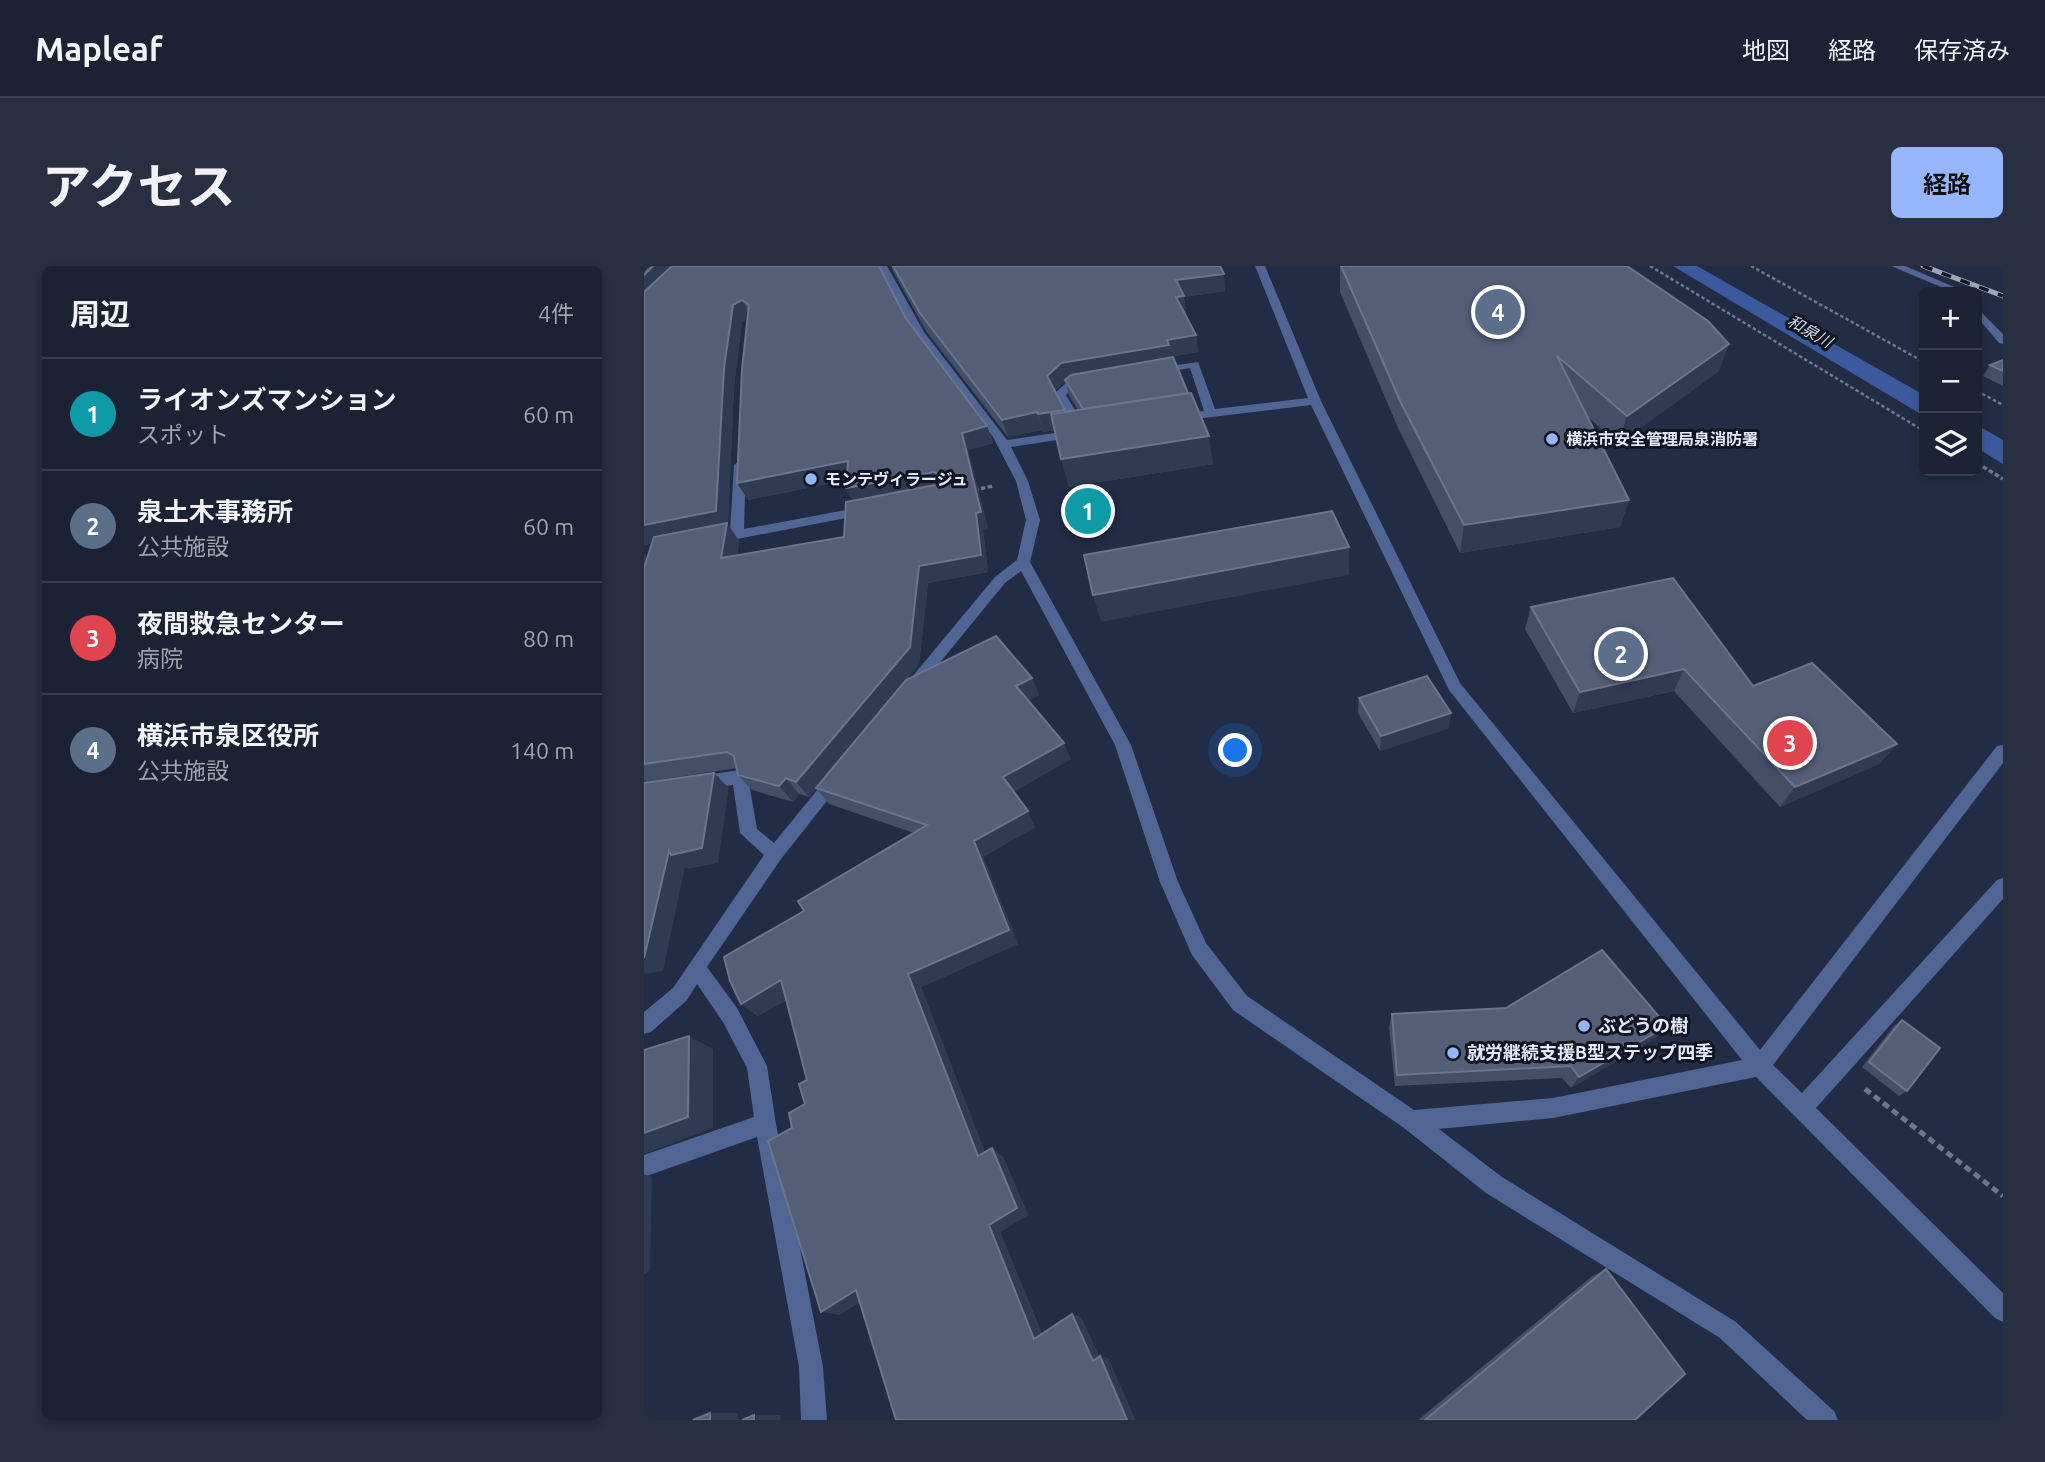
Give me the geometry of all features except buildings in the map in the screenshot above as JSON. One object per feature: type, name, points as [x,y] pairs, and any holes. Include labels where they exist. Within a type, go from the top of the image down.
[{"type":"street","points":[[1260,266],[1315,401],[1454,686],[1760,1066],[2003,1310]]},
{"type":"street","points":[[1896,266],[1948,287]]},
{"type":"street","points":[[887,268],[919,333],[965,389],[1003,444],[1022,481],[1033,520],[1023,562],[1000,580],[896,706]]},
{"type":"street","points":[[1982,317],[2003,341]]},
{"type":"street","points":[[1139,374],[1194,365],[1210,412]]},
{"type":"street","points":[[1003,444],[1089,432],[1060,394],[1070,385],[1098,380]]},
{"type":"street","points":[[1172,418],[1315,401]]},
{"type":"street","points":[[737,535],[740,456]]},
{"type":"street","points":[[698,542],[888,506]]},
{"type":"street","points":[[1023,562],[1123,745],[1169,882],[1199,949],[1240,1003],[1411,1121],[1494,1185],[1728,1330],[1825,1420]]},
{"type":"street","points":[[1411,1121],[1553,1108],[1760,1066],[2003,751]]},
{"type":"street","points":[[644,1025],[680,995],[696,967],[775,854],[844,770]]},
{"type":"street","points":[[685,785],[740,777],[748,833],[775,854]]},
{"type":"street","points":[[1802,1108],[2003,886]]},
{"type":"street","points":[[696,967],[730,1014],[757,1066],[765,1124],[811,1367],[814,1420]]},
{"type":"street","points":[[644,1166],[765,1124]]},
{"type":"path","points":[[1650,266],[1919,429]]},
{"type":"path","points":[[1751,266],[1919,359]]},
{"type":"path","points":[[1982,394],[2003,405]]},
{"type":"path","points":[[1982,466],[2003,479]]},
{"type":"path","points":[[969,491],[1022,481]]},
{"type":"path","points":[[1839,1067],[2003,1196]]},
{"type":"water","name":"和泉川","points":[[1673,266],[1697,266],[1919,392],[1919,413]]},
{"type":"water","points":[[1982,428],[2003,440],[2003,464],[1982,451]]},
{"type":"railway","points":[[1923,266],[2003,296]]},
{"type":"place","name":"横浜市泉区役所","points":[[1498,312]]},
{"type":"place","name":"横浜市安全管理局泉消防署","points":[[1552,439]]},
{"type":"place","name":"モンテヴィラージュ","points":[[811,479]]},
{"type":"place","name":"ライオンズマンション","points":[[1088,511]]},
{"type":"place","name":"泉土木事務所","points":[[1621,654]]},
{"type":"place","name":"夜間救急センター","points":[[1790,743]]},
{"type":"place","name":"ぶどうの樹","points":[[1584,1026]]},
{"type":"place","name":"就労継続支援B型ステップ四季","points":[[1453,1053]]}]
